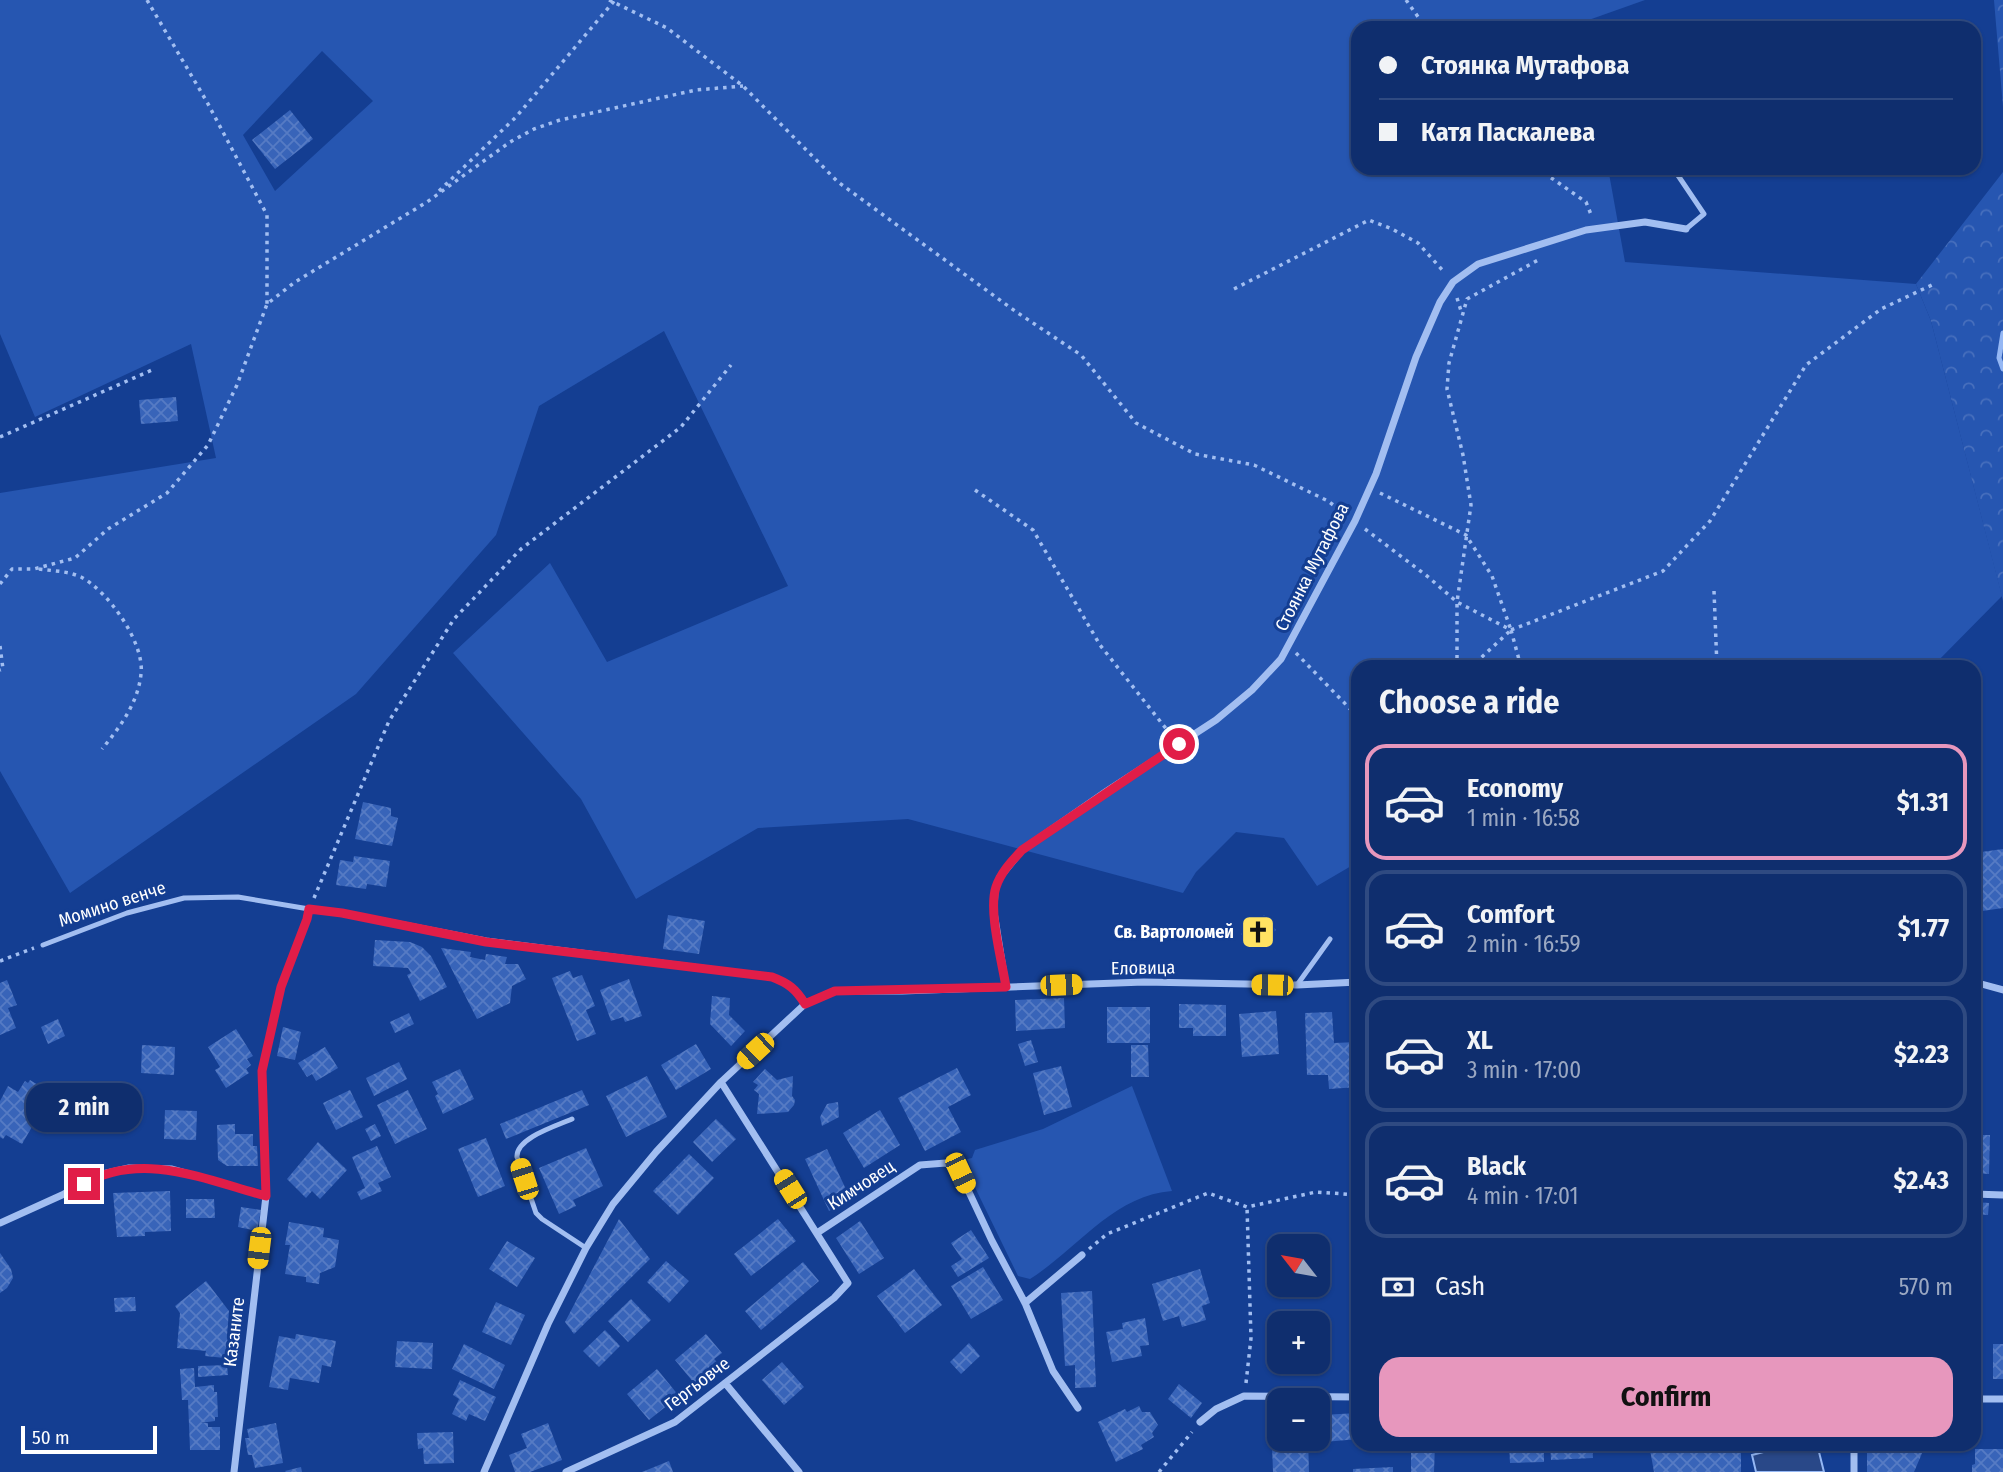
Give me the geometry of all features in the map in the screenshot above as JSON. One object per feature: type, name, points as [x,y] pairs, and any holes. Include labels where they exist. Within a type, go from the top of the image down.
[{"type":"street","name":"Стоянка Мутафова","points":[[1006,987],[994,912],[995,890],[1008,866],[1022,850],[1216,720],[1252,690],[1289,645],[1370,488],[1416,357],[1440,302],[1453,282],[1478,264],[1586,230],[1645,222],[1686,229]]},
{"type":"street","name":"Момино венче","points":[[309,909],[342,913],[486,942],[772,977],[788,983],[798,992],[805,1004]]},
{"type":"street","name":"Казаните","points":[[234,1472],[266,1196],[262,1071],[281,987],[309,909]]},
{"type":"street","name":"Еловица","points":[[805,1004],[835,991],[1144,982],[1297,985],[1351,982]]},
{"type":"street","points":[[1981,984],[2003,990]]},
{"type":"street","points":[[484,1472],[548,1324],[586,1248],[613,1204],[656,1152],[721,1082],[805,1004]]},
{"type":"street","name":"Кимчовец","points":[[721,1082],[817,1233],[920,1165],[946,1163],[960,1173],[1025,1303],[1053,1371],[1079,1408]]},
{"type":"street","points":[[0,1223],[99,1175],[129,1168],[172,1169],[266,1196]]},
{"type":"street","points":[[1981,1194],[2003,1195]]},
{"type":"street","name":"Гергьовче","points":[[566,1472],[675,1422],[834,1298],[848,1283],[817,1233]]},
{"type":"street","points":[[1025,1303],[1082,1255]]},
{"type":"street","points":[[725,1383],[799,1472]]},
{"type":"street","points":[[1200,1422],[1216,1409],[1244,1396],[1351,1397]]},
{"type":"street","points":[[1981,1399],[2003,1399]]},
{"type":"street","points":[[1854,1451],[1854,1472]]},
{"type":"lane","points":[[1678,175],[1704,214],[1686,229]]},
{"type":"lane","name":"Момино венче","points":[[43,945],[127,913],[184,898],[238,897],[309,909]]},
{"type":"lane","points":[[1297,985],[1330,940]]},
{"type":"lane","points":[[572,1119],[522,1142],[517,1157],[536,1213],[586,1248]]},
{"type":"path","points":[[34,569],[75,558],[108,529],[167,494],[208,445],[237,385],[267,304],[267,215],[207,102],[147,0]]},
{"type":"path","points":[[1406,0],[1421,21]]},
{"type":"path","points":[[427,202],[516,117],[612,1],[667,28],[743,86],[838,182],[1015,311],[1081,355],[1136,423],[1195,454],[1254,465],[1328,501],[1457,602],[1511,630]]},
{"type":"path","points":[[267,304],[295,282],[427,202],[510,142],[547,124],[696,90],[743,86]]},
{"type":"path","points":[[1546,175],[1586,202],[1593,219],[1586,230]]},
{"type":"path","points":[[1234,289],[1369,220],[1418,243],[1453,282],[1462,317]]},
{"type":"path","points":[[1457,660],[1457,602],[1471,505],[1464,455],[1447,389],[1450,363],[1467,299],[1548,254]]},
{"type":"path","points":[[1479,660],[1511,630],[1663,570],[1710,521],[1806,365],[1881,310],[1934,284]]},
{"type":"path","points":[[309,909],[389,721],[454,619],[521,549],[681,427],[731,365]]},
{"type":"path","points":[[0,437],[152,370]]},
{"type":"path","points":[[1370,488],[1466,535],[1492,576],[1519,660]]},
{"type":"path","points":[[975,490],[1033,530],[1100,645],[1179,744]]},
{"type":"path","points":[[0,584],[12,569],[64,571],[82,578],[99,590],[114,606],[134,642],[141,664],[135,699],[126,718],[102,749]]},
{"type":"path","points":[[1714,591],[1717,660]]},
{"type":"path","points":[[1289,645],[1351,710]]},
{"type":"path","points":[[0,646],[3,669],[0,670]]},
{"type":"path","points":[[0,961],[43,945]]},
{"type":"path","points":[[1082,1255],[1107,1234],[1208,1193],[1247,1207],[1316,1192],[1351,1194]]},
{"type":"path","points":[[1244,1396],[1251,1338],[1247,1207]]},
{"type":"path","points":[[1159,1472],[1200,1422]]},
{"type":"green space","points":[[0,0],[1645,0],[1586,21],[1351,21],[1351,175],[1609,175],[1625,262],[1916,284],[1931,321],[2002,596],[1939,660],[1351,660],[1351,866],[1317,886],[1284,838],[1236,832],[1196,872],[1183,893],[908,819],[758,828],[636,899],[581,799],[453,653],[550,563],[607,662],[788,586],[664,331],[539,406],[496,535],[356,694],[70,893],[0,771],[0,493],[216,458],[191,344],[35,417],[0,334]],"holes":[[[322,51],[373,101],[275,191],[243,135]]]},
{"type":"green space","points":[[1994,0],[2003,0],[2003,107]]},
{"type":"green space","points":[[2003,172],[2003,601],[1931,321],[1916,284]]},
{"type":"green space","points":[[1132,1086],[1172,1191],[1132,1202],[1096,1226],[1030,1279],[1018,1276],[968,1173],[972,1171],[967,1159],[972,1158],[975,1150],[1043,1129]]},
{"type":"shaded area","points":[[1767,1451],[1819,1451],[1824,1472],[1756,1472],[1752,1455]]},
{"type":"building","points":[[290,110],[313,139],[275,169],[252,140]]},
{"type":"building","points":[[176,397],[178,421],[141,424],[139,400]]},
{"type":"building","points":[[363,802],[391,808],[391,816],[398,818],[392,846],[355,839]]},
{"type":"building","points":[[2003,849],[2003,908],[1982,911],[1981,852]]},
{"type":"building","points":[[354,856],[390,861],[386,887],[367,884],[366,889],[336,885],[340,860],[353,862]]},
{"type":"building","points":[[668,915],[705,921],[699,954],[663,949]]},
{"type":"building","name":"Св. Вартоломей","points":[[1264,915],[1276,930],[1253,949],[1241,934]]},
{"type":"building","points":[[375,940],[410,942],[422,947],[431,956],[447,987],[420,1001],[407,975],[411,973],[408,968],[373,966]]},
{"type":"building","points":[[441,948],[471,952],[470,957],[485,960],[486,954],[507,957],[505,964],[518,964],[526,979],[512,986],[510,1003],[477,1019]]},
{"type":"building","points":[[570,971],[573,978],[582,975],[595,1006],[586,1010],[596,1034],[577,1041],[552,978]]},
{"type":"building","points":[[629,979],[642,1016],[625,1022],[623,1017],[611,1021],[600,990]]},
{"type":"building","points":[[7,980],[17,1005],[8,1008],[16,1028],[0,1035],[0,983]]},
{"type":"building","points":[[712,996],[730,998],[729,1015],[745,1031],[731,1046],[710,1024]]},
{"type":"building","points":[[1064,998],[1065,1028],[1016,1031],[1015,1000]]},
{"type":"building","points":[[1179,1004],[1226,1005],[1226,1036],[1193,1036],[1193,1028],[1179,1028]]},
{"type":"building","points":[[1107,1007],[1150,1007],[1150,1043],[1107,1043]]},
{"type":"building","points":[[1276,1011],[1279,1054],[1242,1057],[1239,1014]]},
{"type":"building","points":[[1332,1012],[1334,1043],[1351,1042],[1351,1087],[1329,1089],[1328,1075],[1307,1075],[1305,1013]]},
{"type":"building","points":[[409,1013],[414,1024],[395,1033],[390,1022]]},
{"type":"building","points":[[58,1019],[65,1036],[48,1044],[41,1027]]},
{"type":"building","points":[[283,1027],[301,1032],[295,1060],[277,1056]]},
{"type":"building","points":[[236,1029],[253,1056],[247,1059],[251,1065],[246,1069],[249,1073],[226,1088],[215,1070],[220,1067],[208,1047]]},
{"type":"building","points":[[1031,1040],[1038,1062],[1025,1066],[1018,1044]]},
{"type":"building","points":[[696,1044],[711,1069],[676,1090],[661,1065]]},
{"type":"building","points":[[142,1045],[175,1047],[174,1075],[141,1073]]},
{"type":"building","points":[[1131,1045],[1148,1045],[1149,1077],[1131,1077]]},
{"type":"building","points":[[325,1047],[338,1068],[316,1081],[312,1074],[307,1077],[298,1063]]},
{"type":"building","points":[[399,1062],[407,1079],[374,1096],[366,1078]]},
{"type":"building","points":[[1061,1066],[1072,1107],[1044,1115],[1033,1073]]},
{"type":"building","points":[[957,1068],[971,1095],[948,1107],[961,1132],[925,1151],[898,1098]]},
{"type":"building","points":[[460,1069],[474,1099],[443,1114],[432,1082]]},
{"type":"building","points":[[765,1069],[777,1080],[793,1076],[792,1096],[795,1100],[788,1112],[757,1114],[759,1094],[754,1090],[758,1085],[753,1082]]},
{"type":"building","points":[[647,1076],[667,1117],[626,1137],[606,1096]]},
{"type":"building","points":[[30,1080],[46,1090],[45,1093],[50,1096],[22,1144],[6,1135],[3,1139],[0,1137],[0,1101],[8,1086],[18,1092],[25,1081],[28,1083]]},
{"type":"building","points":[[350,1090],[363,1117],[336,1130],[323,1103]]},
{"type":"building","points":[[408,1090],[427,1129],[395,1144],[377,1105]]},
{"type":"building","points":[[582,1090],[589,1105],[506,1139],[500,1124]]},
{"type":"building","points":[[838,1102],[839,1117],[822,1126],[820,1117],[827,1104]]},
{"type":"building","points":[[165,1110],[197,1111],[196,1140],[164,1139]]},
{"type":"building","points":[[880,1110],[900,1145],[864,1168],[843,1133]]},
{"type":"building","points":[[716,1119],[736,1139],[712,1162],[693,1142]]},
{"type":"building","points":[[235,1124],[235,1134],[253,1134],[258,1166],[227,1166],[218,1160],[217,1125]]},
{"type":"building","points":[[375,1124],[381,1136],[371,1141],[365,1129]]},
{"type":"building","points":[[1981,1135],[1990,1135],[1989,1174],[1981,1173]]},
{"type":"building","points":[[486,1138],[505,1186],[478,1197],[458,1149]]},
{"type":"building","points":[[318,1142],[347,1170],[320,1199],[312,1191],[306,1198],[287,1179]]},
{"type":"building","points":[[377,1146],[391,1177],[378,1183],[382,1191],[361,1200],[357,1192],[365,1188],[352,1157]]},
{"type":"building","points":[[586,1148],[603,1186],[573,1200],[576,1206],[559,1214],[539,1168]]},
{"type":"building","points":[[827,1149],[851,1200],[829,1211],[805,1159]]},
{"type":"building","points":[[689,1154],[714,1178],[678,1215],[653,1191]]},
{"type":"building","points":[[170,1191],[171,1231],[117,1237],[113,1193]]},
{"type":"building","points":[[186,1199],[214,1199],[215,1218],[186,1218]]},
{"type":"building","points":[[1981,1202],[1989,1203],[1988,1215],[1981,1214]]},
{"type":"building","points":[[241,1207],[261,1210],[257,1231],[238,1227]]},
{"type":"building","points":[[619,1219],[650,1259],[574,1334],[565,1322]]},
{"type":"building","points":[[778,1219],[796,1241],[751,1276],[734,1254]]},
{"type":"building","points":[[860,1221],[884,1258],[859,1274],[836,1238]]},
{"type":"building","points":[[289,1222],[324,1228],[323,1237],[339,1240],[335,1267],[320,1273],[319,1284],[306,1282],[306,1277],[285,1274],[290,1245],[285,1245]]},
{"type":"building","points":[[971,1230],[989,1258],[958,1277],[951,1266],[962,1259],[951,1243]]},
{"type":"building","points":[[507,1241],[535,1258],[517,1287],[489,1269]]},
{"type":"building","points":[[0,1253],[11,1269],[13,1278],[0,1293]]},
{"type":"building","points":[[666,1261],[689,1281],[669,1303],[647,1282]]},
{"type":"building","points":[[803,1262],[819,1281],[761,1330],[745,1311]]},
{"type":"building","points":[[983,1267],[1003,1300],[971,1319],[951,1286]]},
{"type":"building","points":[[914,1269],[942,1305],[905,1333],[877,1296]]},
{"type":"building","points":[[1200,1269],[1210,1303],[1202,1306],[1206,1320],[1182,1327],[1179,1316],[1163,1321],[1152,1284]]},
{"type":"building","points":[[206,1281],[229,1311],[227,1336],[237,1337],[235,1359],[205,1356],[206,1351],[177,1348],[180,1313],[175,1306]]},
{"type":"building","points":[[1092,1291],[1096,1387],[1075,1388],[1075,1365],[1065,1366],[1061,1293]]},
{"type":"building","points":[[135,1297],[136,1311],[115,1312],[114,1298]]},
{"type":"building","points":[[631,1299],[651,1320],[628,1342],[608,1321]]},
{"type":"building","points":[[496,1302],[525,1315],[511,1345],[482,1332]]},
{"type":"building","points":[[1145,1318],[1149,1345],[1140,1346],[1142,1356],[1112,1362],[1106,1332],[1123,1329],[1122,1323]]},
{"type":"building","points":[[605,1330],[620,1346],[599,1367],[583,1351]]},
{"type":"building","points":[[296,1334],[336,1341],[331,1367],[322,1365],[319,1383],[290,1378],[288,1390],[269,1387],[279,1336],[295,1339]]},
{"type":"building","points":[[706,1334],[722,1353],[714,1359],[723,1369],[699,1389],[675,1360]]},
{"type":"building","points":[[397,1341],[433,1343],[432,1369],[395,1367]]},
{"type":"building","points":[[969,1343],[980,1356],[961,1374],[950,1362]]},
{"type":"building","points":[[464,1344],[505,1365],[494,1389],[452,1369]]},
{"type":"building","points":[[1993,1344],[2003,1344],[2003,1379],[1993,1379]]},
{"type":"building","points":[[782,1362],[804,1387],[784,1405],[762,1380]]},
{"type":"building","points":[[227,1365],[228,1375],[198,1377],[198,1366]]},
{"type":"building","points":[[194,1368],[195,1387],[214,1385],[214,1392],[217,1392],[218,1417],[215,1417],[215,1421],[200,1423],[208,1423],[208,1427],[220,1427],[220,1450],[190,1450],[188,1400],[182,1400],[180,1369]]},
{"type":"building","points":[[657,1369],[679,1396],[649,1420],[627,1394]]},
{"type":"building","points":[[460,1380],[496,1397],[485,1421],[469,1414],[466,1421],[452,1414],[459,1399],[453,1395]]},
{"type":"building","points":[[1179,1384],[1202,1403],[1191,1418],[1168,1399]]},
{"type":"building","points":[[1139,1406],[1142,1412],[1150,1412],[1158,1425],[1152,1433],[1154,1437],[1141,1445],[1143,1449],[1116,1462],[1098,1422],[1125,1409],[1127,1412]]},
{"type":"building","points":[[1351,1413],[1351,1440],[1330,1441],[1330,1415]]},
{"type":"building","points":[[276,1423],[283,1463],[255,1468],[252,1455],[248,1455],[245,1438],[249,1438],[247,1429]]},
{"type":"building","points":[[548,1423],[562,1460],[530,1472],[515,1472],[509,1455],[527,1448],[521,1434]]},
{"type":"building","points":[[453,1432],[454,1463],[424,1464],[423,1448],[418,1449],[417,1433]]},
{"type":"building","points":[[2003,1449],[2003,1472],[1972,1472],[1972,1465],[1975,1464],[1975,1451]]},
{"type":"building","points":[[1272,1451],[1308,1451],[1309,1472],[1273,1472]]},
{"type":"building","points":[[1411,1451],[1435,1451],[1434,1472],[1411,1472]]},
{"type":"building","points":[[1509,1451],[1544,1451],[1544,1462],[1510,1463]]},
{"type":"building","points":[[1550,1451],[1592,1451],[1593,1458],[1551,1460]]},
{"type":"building","points":[[1650,1451],[1741,1451],[1741,1472],[1654,1472]]},
{"type":"building","points":[[1867,1451],[1923,1451],[1914,1472],[1867,1472]]},
{"type":"building","points":[[669,1461],[673,1472],[642,1472]]},
{"type":"building","points":[[301,1467],[302,1472],[285,1471]]},
{"type":"building","points":[[1393,1467],[1393,1472],[1353,1472],[1353,1469]]},
{"type":"waterway","points":[[2003,333],[1999,358],[2003,369]]},
{"type":"place","name":"Св. Вартоломей","points":[[1258,932]]},
{"type":"route","points":[[84,1184],[111,1171],[129,1168],[172,1169],[266,1196],[262,1071],[281,987],[309,909],[342,913],[486,942],[772,977],[788,983],[798,992],[805,1004],[835,991],[1006,987],[994,912],[995,890],[1000,877],[1022,850],[1179,744]]}]
